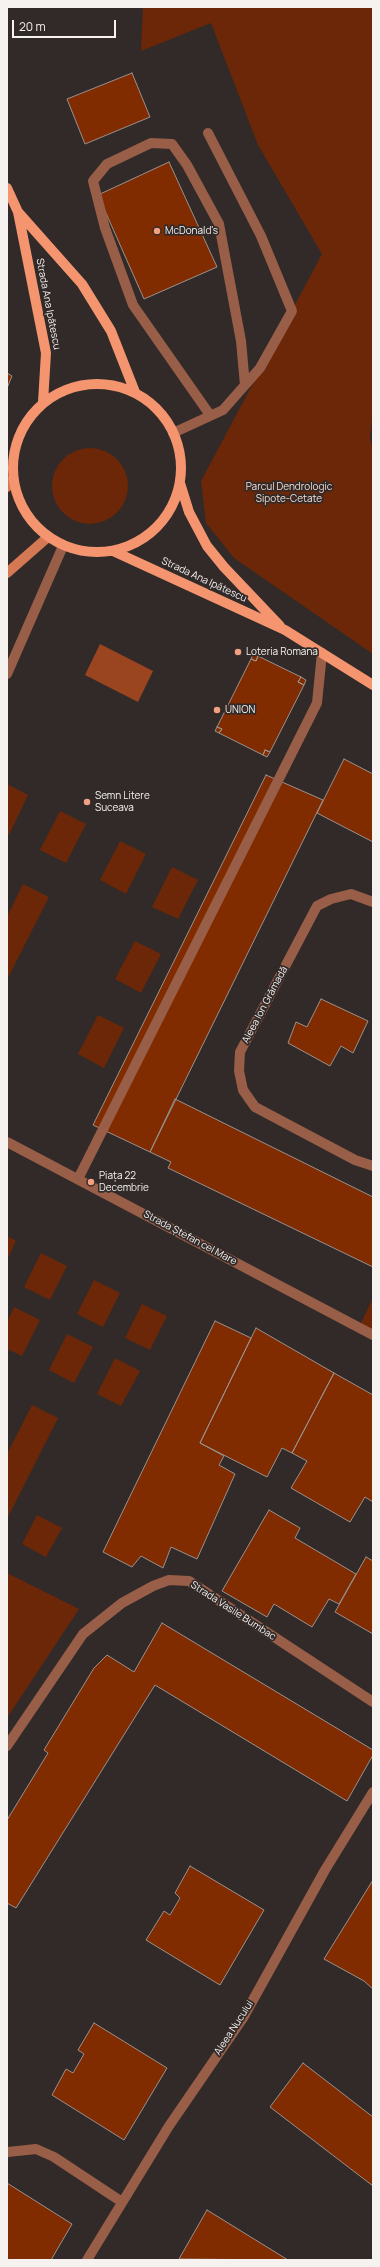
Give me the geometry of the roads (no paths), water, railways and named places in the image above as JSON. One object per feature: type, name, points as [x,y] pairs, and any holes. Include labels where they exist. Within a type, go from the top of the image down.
[{"type":"main road","name":"Strada Ana Ipătescu","points":[[7,188],[18,212],[46,353],[43,402]]},
{"type":"main road","name":"Strada Ana Ipătescu","points":[[18,212],[82,284],[111,331],[134,392]]},
{"type":"main road","points":[[87,384],[111,384],[134,392],[153,404],[167,421],[177,441],[181,462],[180,483],[172,507],[157,528],[137,543],[113,551],[96,553],[63,546],[48,538],[31,521],[19,502],[10,483],[13,457],[18,436],[29,418],[43,402],[64,390],[87,384]]},
{"type":"main road","name":"Strada Ana Ipătescu","points":[[180,483],[189,512],[207,546],[284,630]]},
{"type":"main road","points":[[7,573],[48,538]]},
{"type":"main road","name":"Strada Ana Ipătescu","points":[[113,551],[284,630],[373,685]]},
{"type":"street","points":[[173,433],[223,410],[260,368],[292,311],[261,236],[208,133]]},
{"type":"street","points":[[210,415],[133,305],[105,228],[93,181],[107,164],[151,143],[172,144],[188,165],[219,224],[241,341],[245,385]]},
{"type":"street","points":[[7,674],[63,546]]},
{"type":"street","points":[[78,1179],[317,703],[322,653]]},
{"type":"street","name":"Aleea Ion Grămadă","points":[[373,902],[350,894],[331,899],[317,906],[240,1052],[239,1071],[243,1090],[255,1107],[355,1160],[373,1166]]},
{"type":"street","name":"Strada Ștefan cel Mare","points":[[7,1142],[373,1335]]},
{"type":"street","name":"Strada Vasile Bumbac","points":[[7,1746],[83,1634],[122,1603],[153,1586],[169,1580],[189,1581],[373,1702]]},
{"type":"street","name":"Aleea Nucului","points":[[87,2260],[169,2126],[243,2018],[325,1870],[373,1792]]},
{"type":"street","points":[[8,2152],[36,2148],[54,2157],[122,2202]]},
{"type":"place","name":"McDonald's","points":[[157,231]]},
{"type":"place","name":"Loteria Romana","points":[[238,652]]},
{"type":"place","name":"UNION","points":[[217,710]]},
{"type":"place","name":"Semn Litere Suceava","points":[[87,802]]},
{"type":"place","name":"Piața 22 Decembrie","points":[[91,1182]]},
{"type":"park label","name":"Parcul Dendrologic Sipote-Cetate","points":[[289,492]]}]
